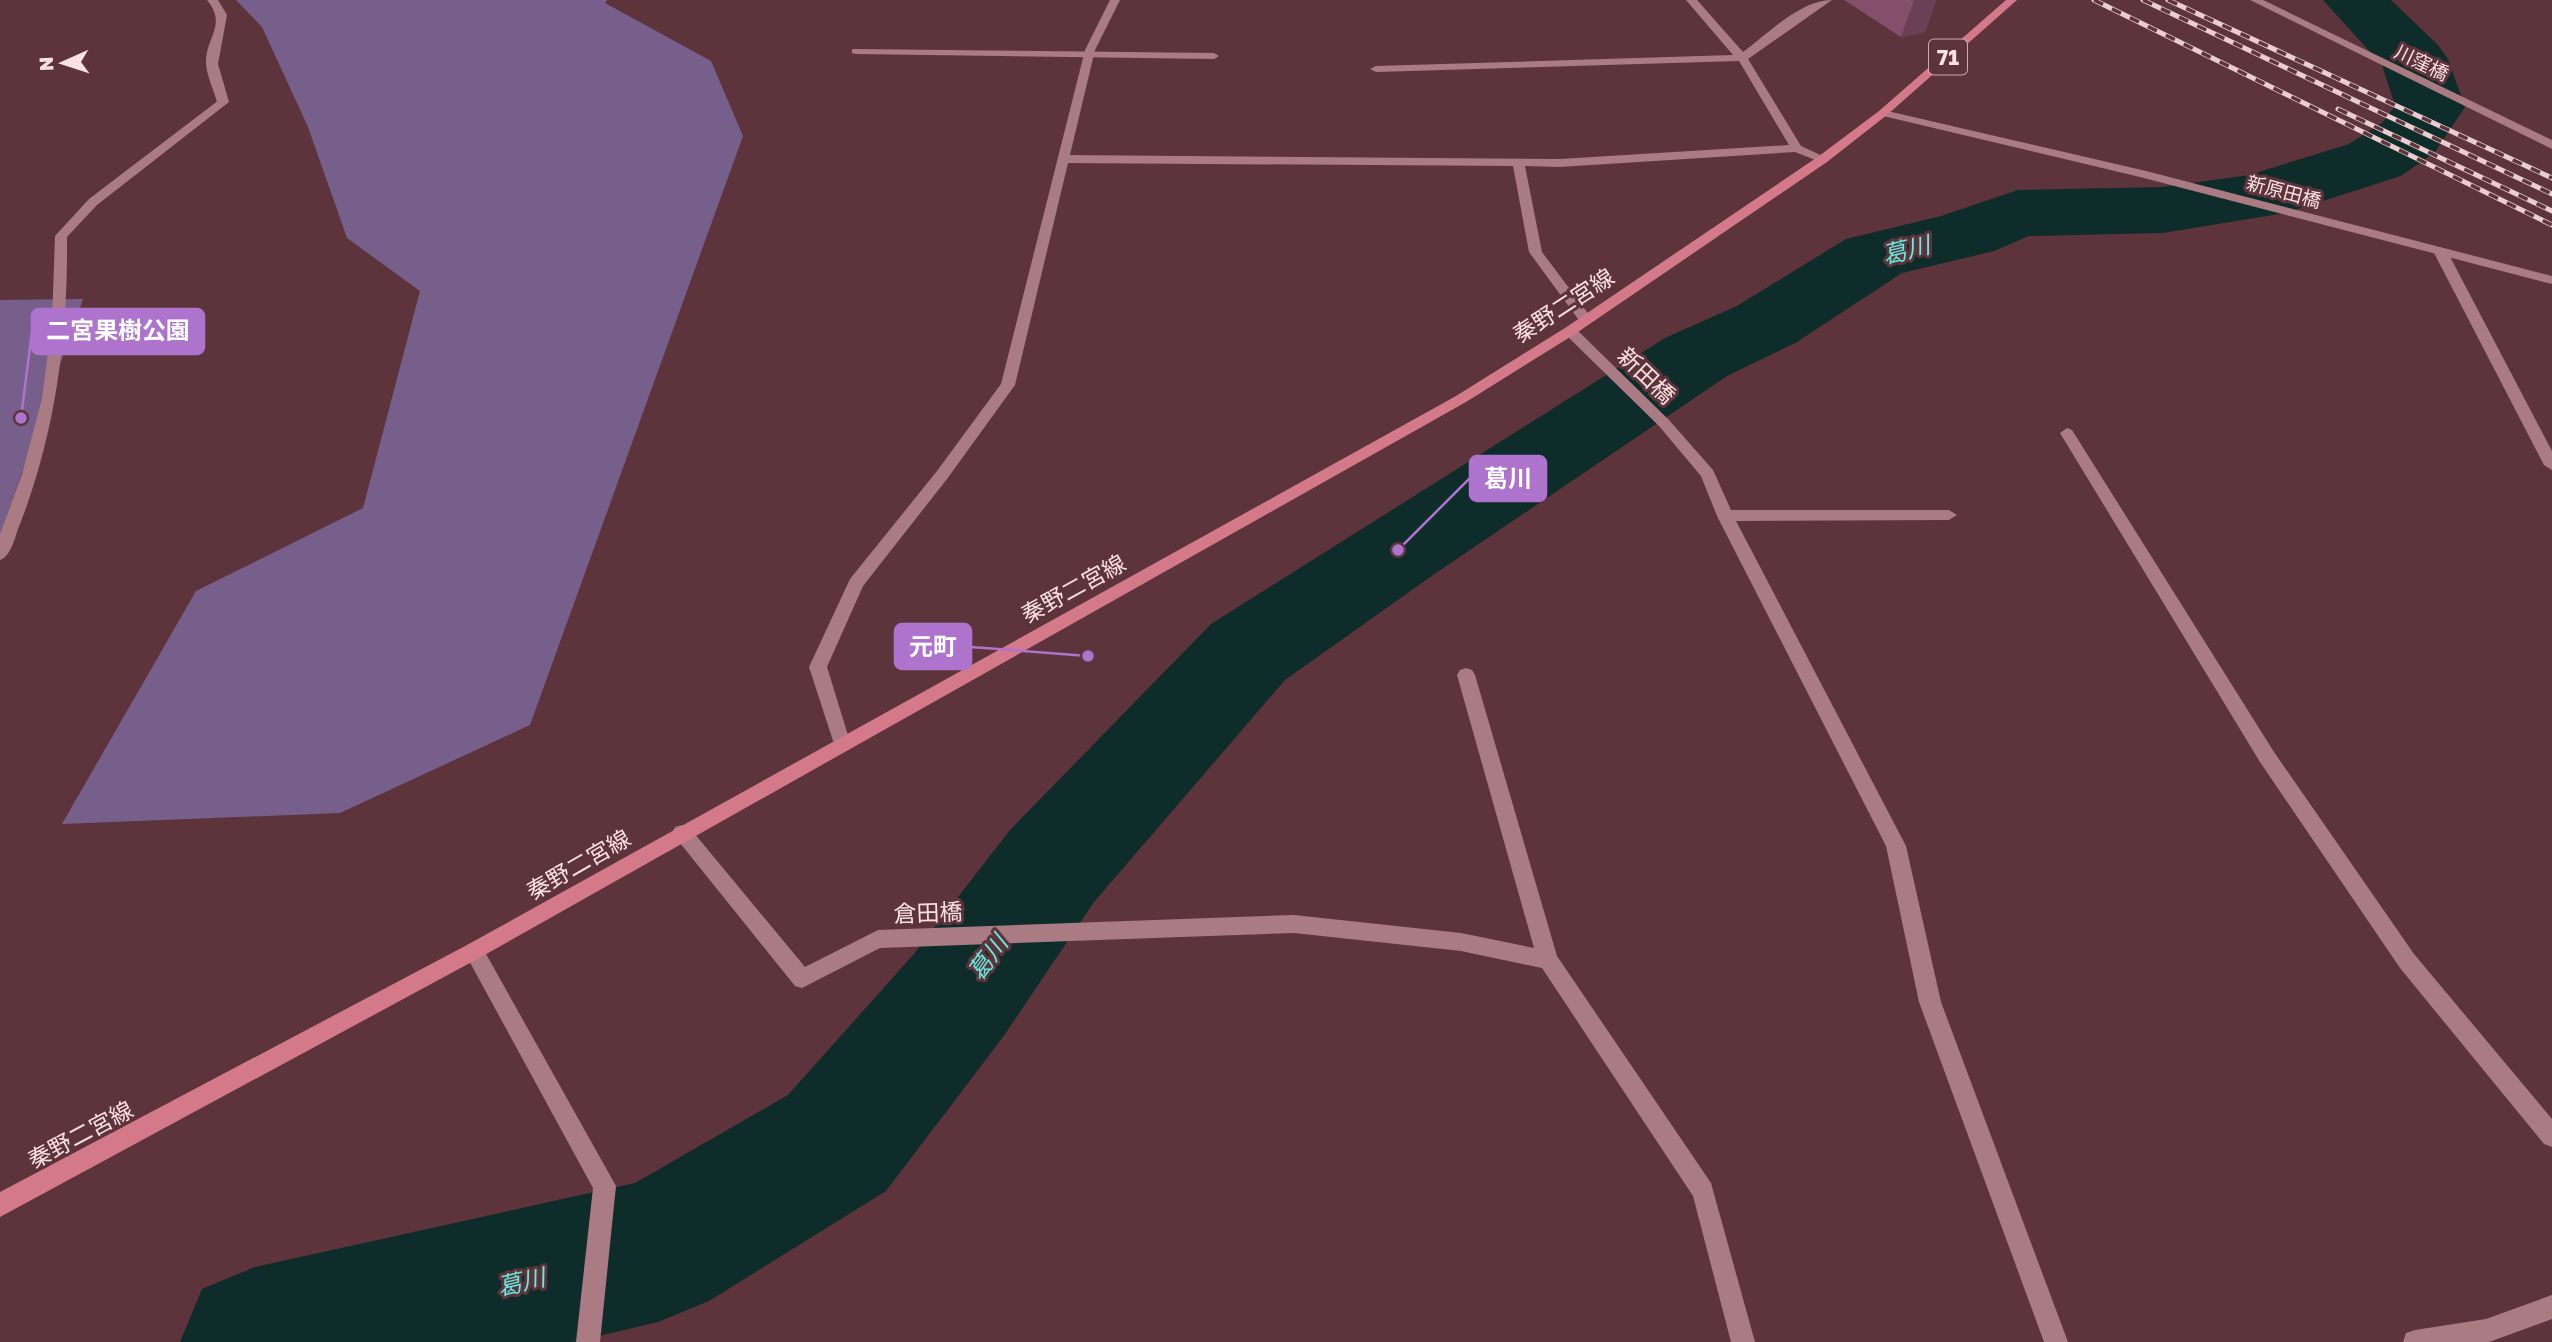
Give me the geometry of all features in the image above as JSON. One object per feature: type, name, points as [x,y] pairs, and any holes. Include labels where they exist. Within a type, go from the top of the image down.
[{"type":"main road","name":"秦野二宮線","points":[[0,1205],[474,951],[682,832],[842,746],[1461,399],[1570,331],[1823,159],[1883,113],[2012,0]]},
{"type":"street","points":[[0,554],[23,499],[47,423],[60,341],[61,236],[93,202],[223,102],[211,62],[223,24],[218,4],[212,0]]},
{"type":"street","points":[[842,746],[818,667],[856,583],[942,475],[1008,385],[1089,55],[1115,0]]},
{"type":"street","points":[[1691,0],[1742,58],[1797,148]]},
{"type":"street","points":[[1376,69],[1742,58],[1808,10],[1827,0]]},
{"type":"street","name":"川窪橋","points":[[2255,0],[2552,145]]},
{"type":"street","points":[[856,51],[1214,57]]},
{"type":"street","name":"新原田橋","points":[[1883,113],[2142,174],[2552,280]]},
{"type":"street","points":[[1065,159],[1560,163],[1797,148],[1823,159]]},
{"type":"street","points":[[1518,163],[1536,252],[1586,320]]},
{"type":"street","points":[[2440,251],[2552,465]]},
{"type":"street","name":"新田橋","points":[[1570,331],[1664,424],[1708,474],[1725,516],[1896,846],[1930,1002],[2056,1342]]},
{"type":"street","points":[[2067,433],[2267,757],[2407,961],[2552,1136]]},
{"type":"street","points":[[1725,516],[1950,515]]},
{"type":"street","points":[[1466,675],[1548,960],[1703,1191],[1743,1342]]},
{"type":"street","name":"倉田橋","points":[[682,832],[802,979],[878,939],[1294,925],[1461,942],[1548,960]]},
{"type":"street","points":[[474,951],[605,1186],[588,1342]]},
{"type":"street","points":[[2415,1342],[2486,1331],[2552,1307]]},
{"type":"shaded area","points":[[236,0],[607,0],[605,3],[711,61],[743,136],[530,725],[340,813],[62,824],[196,591],[363,508],[420,291],[347,238],[308,127],[262,27]]},
{"type":"shaded area","points":[[83,299],[0,535],[0,300]]},
{"type":"waterway","name":"葛川","points":[[255,1342],[658,1250],[837,1143],[958,996],[1052,866],[1248,652],[1398,550],[1696,357],[1767,324],[1874,256],[1966,234],[2018,213],[2163,210],[2258,197],[2375,160],[2409,137],[2430,107],[2414,59],[2355,0]]},
{"type":"railway","points":[[2094,0],[2552,225]]},
{"type":"railway","points":[[2143,0],[2552,194]]},
{"type":"railway","points":[[2168,0],[2552,178]]},
{"type":"railway","points":[[2338,109],[2552,211]]},
{"type":"place","name":"二宮果樹公園","points":[[21,418]]},
{"type":"place","name":"葛川","points":[[1398,550]]},
{"type":"place","name":"元町","points":[[1088,656]]}]
